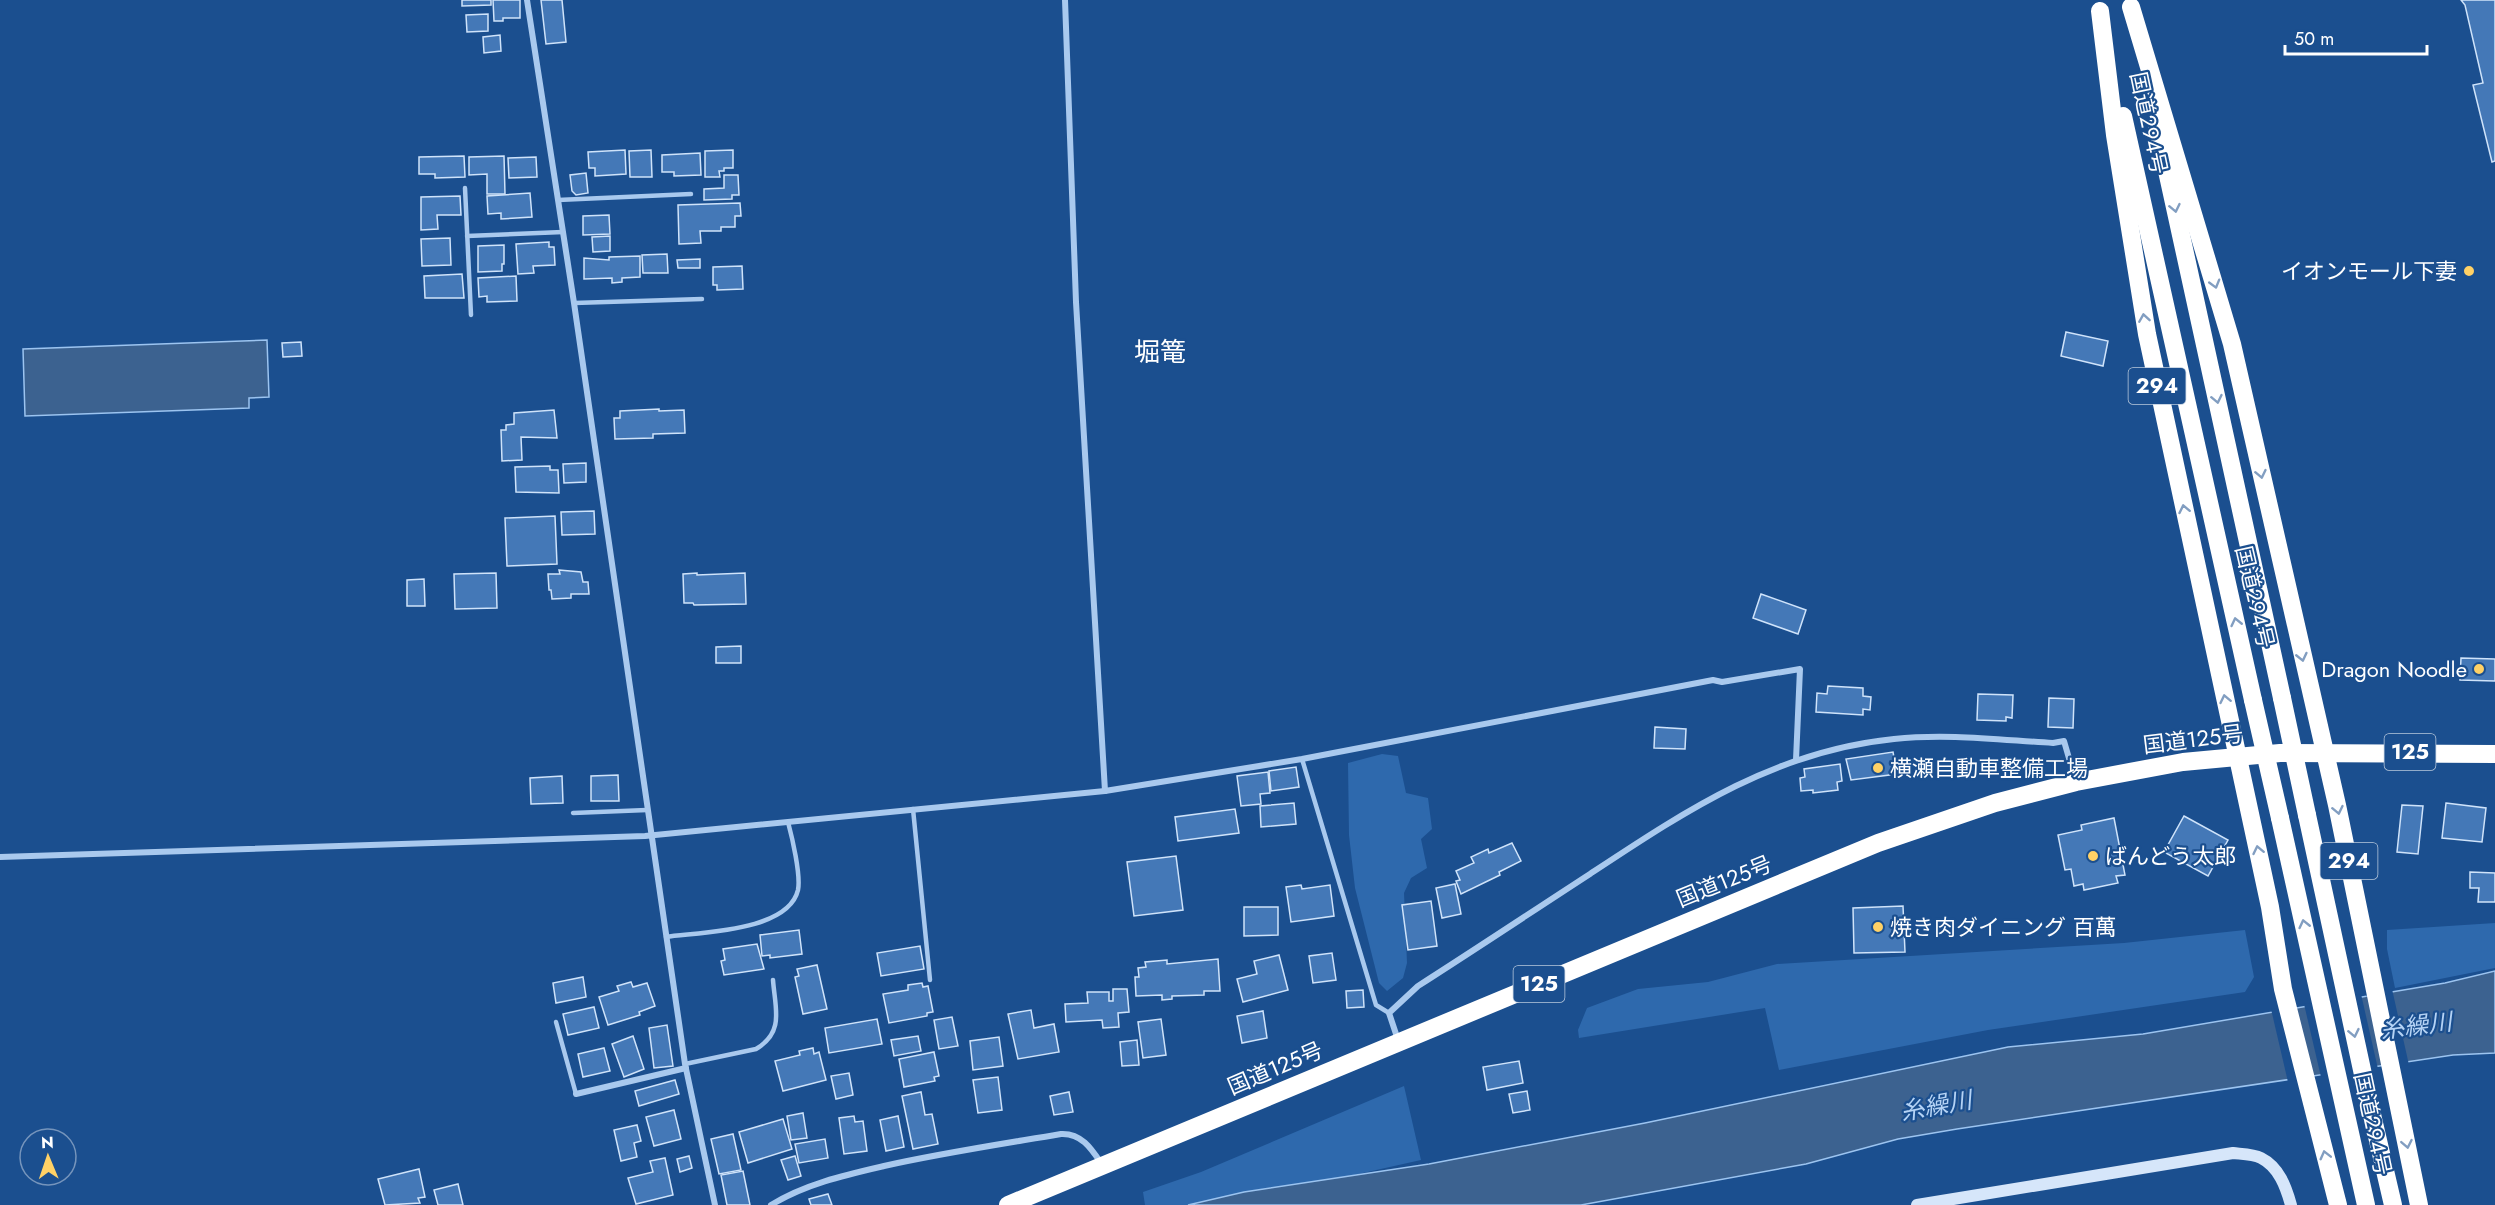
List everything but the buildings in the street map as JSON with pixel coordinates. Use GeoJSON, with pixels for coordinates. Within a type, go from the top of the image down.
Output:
{"type":"FeatureCollection","features":[{"type":"Feature","properties":{"kind":"highway","name":"国道294号"},"geometry":{"type":"LineString","coordinates":[[2130,4],[2393,1205]]}},
{"type":"Feature","properties":{"kind":"highway","name":"294"},"geometry":{"type":"LineString","coordinates":[[2130,4],[2168,123],[2232,344],[2325,753],[2419,1205]]}},
{"type":"Feature","properties":{"kind":"highway","name":"国道294号"},"geometry":{"type":"LineString","coordinates":[[2099,5],[2366,1205]]}},
{"type":"Feature","properties":{"kind":"highway","name":"294"},"geometry":{"type":"LineString","coordinates":[[2099,5],[2115,135],[2147,334],[2270,907],[2283,989],[2338,1205]]}},
{"type":"Feature","properties":{"kind":"highway","name":"国道125号"},"geometry":{"type":"LineString","coordinates":[[1008,1205],[1878,843],[1995,803],[2076,782],[2166,764],[2238,756],[2325,753],[2495,754]]}},
{"type":"Feature","properties":{"kind":"street"},"geometry":{"type":"LineString","coordinates":[[527,0],[574,303],[685,1066],[714,1205]]}},
{"type":"Feature","properties":{"kind":"street"},"geometry":{"type":"LineString","coordinates":[[1065,0],[1076,302],[1105,791]]}},
{"type":"Feature","properties":{"kind":"street"},"geometry":{"type":"LineString","coordinates":[[0,857],[574,839],[788,822],[1105,791],[1302,759],[1713,680],[1722,682],[1800,669],[1796,760]]}},
{"type":"Feature","properties":{"kind":"street"},"geometry":{"type":"LineString","coordinates":[[1398,1042],[1389,1013],[1418,986],[1648,836],[1762,772],[1796,760],[1859,744],[1894,739],[1930,737],[2054,743],[2064,741],[2076,782]]}},
{"type":"Feature","properties":{"kind":"street"},"geometry":{"type":"LineString","coordinates":[[576,1094],[685,1066]]}},
{"type":"Feature","properties":{"kind":"street"},"geometry":{"type":"LineString","coordinates":[[771,1205],[784,1197],[840,1176],[914,1159],[1069,1133],[1083,1141],[1102,1166]]}},
{"type":"Feature","properties":{"kind":"street"},"geometry":{"type":"LineString","coordinates":[[1917,1205],[2233,1153],[2260,1157],[2274,1168],[2285,1184],[2290,1205]]}},
{"type":"Feature","properties":{"kind":"lane"},"geometry":{"type":"LineString","coordinates":[[465,188],[471,315]]}},
{"type":"Feature","properties":{"kind":"lane"},"geometry":{"type":"LineString","coordinates":[[558,200],[691,194]]}},
{"type":"Feature","properties":{"kind":"lane"},"geometry":{"type":"LineString","coordinates":[[467,236],[563,232]]}},
{"type":"Feature","properties":{"kind":"lane"},"geometry":{"type":"LineString","coordinates":[[574,303],[702,299]]}},
{"type":"Feature","properties":{"kind":"lane"},"geometry":{"type":"LineString","coordinates":[[1302,759],[1376,1005],[1389,1013]]}},
{"type":"Feature","properties":{"kind":"lane"},"geometry":{"type":"LineString","coordinates":[[913,809],[930,980]]}},
{"type":"Feature","properties":{"kind":"lane"},"geometry":{"type":"LineString","coordinates":[[573,813],[647,810]]}},
{"type":"Feature","properties":{"kind":"lane"},"geometry":{"type":"LineString","coordinates":[[666,937],[754,925],[788,906],[798,888],[793,840],[788,822]]}},
{"type":"Feature","properties":{"kind":"lane"},"geometry":{"type":"LineString","coordinates":[[685,1066],[756,1049],[764,1044],[777,1024],[773,980]]}},
{"type":"Feature","properties":{"kind":"lane"},"geometry":{"type":"LineString","coordinates":[[556,1022],[576,1094]]}},
{"type":"Feature","properties":{"kind":"shaded area"},"geometry":{"type":"Polygon","coordinates":[[[1382,754],[1398,756],[1406,793],[1428,798],[1432,829],[1421,839],[1427,868],[1411,878],[1404,893],[1407,963],[1403,978],[1387,991],[1379,983],[1355,888],[1349,835],[1348,763],[1382,754]]]}},
{"type":"Feature","properties":{"kind":"shaded area"},"geometry":{"type":"Polygon","coordinates":[[[2495,923],[2495,968],[2395,988],[2387,949],[2387,930],[2495,923]]]}},
{"type":"Feature","properties":{"kind":"shaded area"},"geometry":{"type":"Polygon","coordinates":[[[2245,930],[2254,977],[2245,992],[1988,1030],[1779,1070],[1765,1008],[1579,1038],[1578,1030],[1587,1008],[1638,989],[1708,982],[1777,964],[2124,943],[2245,930]]]}},
{"type":"Feature","properties":{"kind":"shaded area"},"geometry":{"type":"Polygon","coordinates":[[[1404,1086],[1421,1160],[1220,1205],[1145,1205],[1143,1192],[1201,1172],[1404,1086]]]}},
{"type":"Feature","properties":{"kind":"water"},"geometry":{"type":"Polygon","coordinates":[[[267,340],[269,397],[249,398],[249,408],[25,416],[23,349],[267,340]]]}},
{"type":"Feature","properties":{"kind":"water","name":"糸繰川"},"geometry":{"type":"Polygon","coordinates":[[[2495,971],[2495,1053],[2453,1055],[1957,1129],[1898,1139],[1806,1164],[1581,1205],[1188,1205],[1244,1192],[1429,1164],[1645,1123],[2008,1047],[2143,1034],[2445,983],[2495,971]]]}},
{"type":"Feature","properties":{"kind":"pier"},"geometry":{"type":"Polygon","coordinates":[[[2392,989],[2409,1065],[2383,1068],[2366,993],[2392,989]]]}},
{"type":"Feature","properties":{"kind":"pier"},"geometry":{"type":"Polygon","coordinates":[[[2361,994],[2378,1069],[2321,1077],[2304,1004],[2361,994]]]}},
{"type":"Feature","properties":{"kind":"pier"},"geometry":{"type":"Polygon","coordinates":[[[2295,1005],[2314,1078],[2288,1082],[2271,1009],[2295,1005]]]}},
{"type":"Feature","properties":{"kind":"place","name":"イオンモール下妻"},"geometry":{"type":"Point","coordinates":[2469,271]}},
{"type":"Feature","properties":{"kind":"place","name":"Dragon Noodle"},"geometry":{"type":"Point","coordinates":[2479,669]}},
{"type":"Feature","properties":{"kind":"place","name":"横瀬自動車整備工場"},"geometry":{"type":"Point","coordinates":[1878,768]}},
{"type":"Feature","properties":{"kind":"place","name":"ばんどう太郎"},"geometry":{"type":"Point","coordinates":[2093,856]}},
{"type":"Feature","properties":{"kind":"place","name":"焼き肉ダイニング 百萬"},"geometry":{"type":"Point","coordinates":[1878,927]}},
{"type":"Feature","properties":{"kind":"district","name":"堀篭"},"geometry":{"type":"Point","coordinates":[1160,352]}}]}
